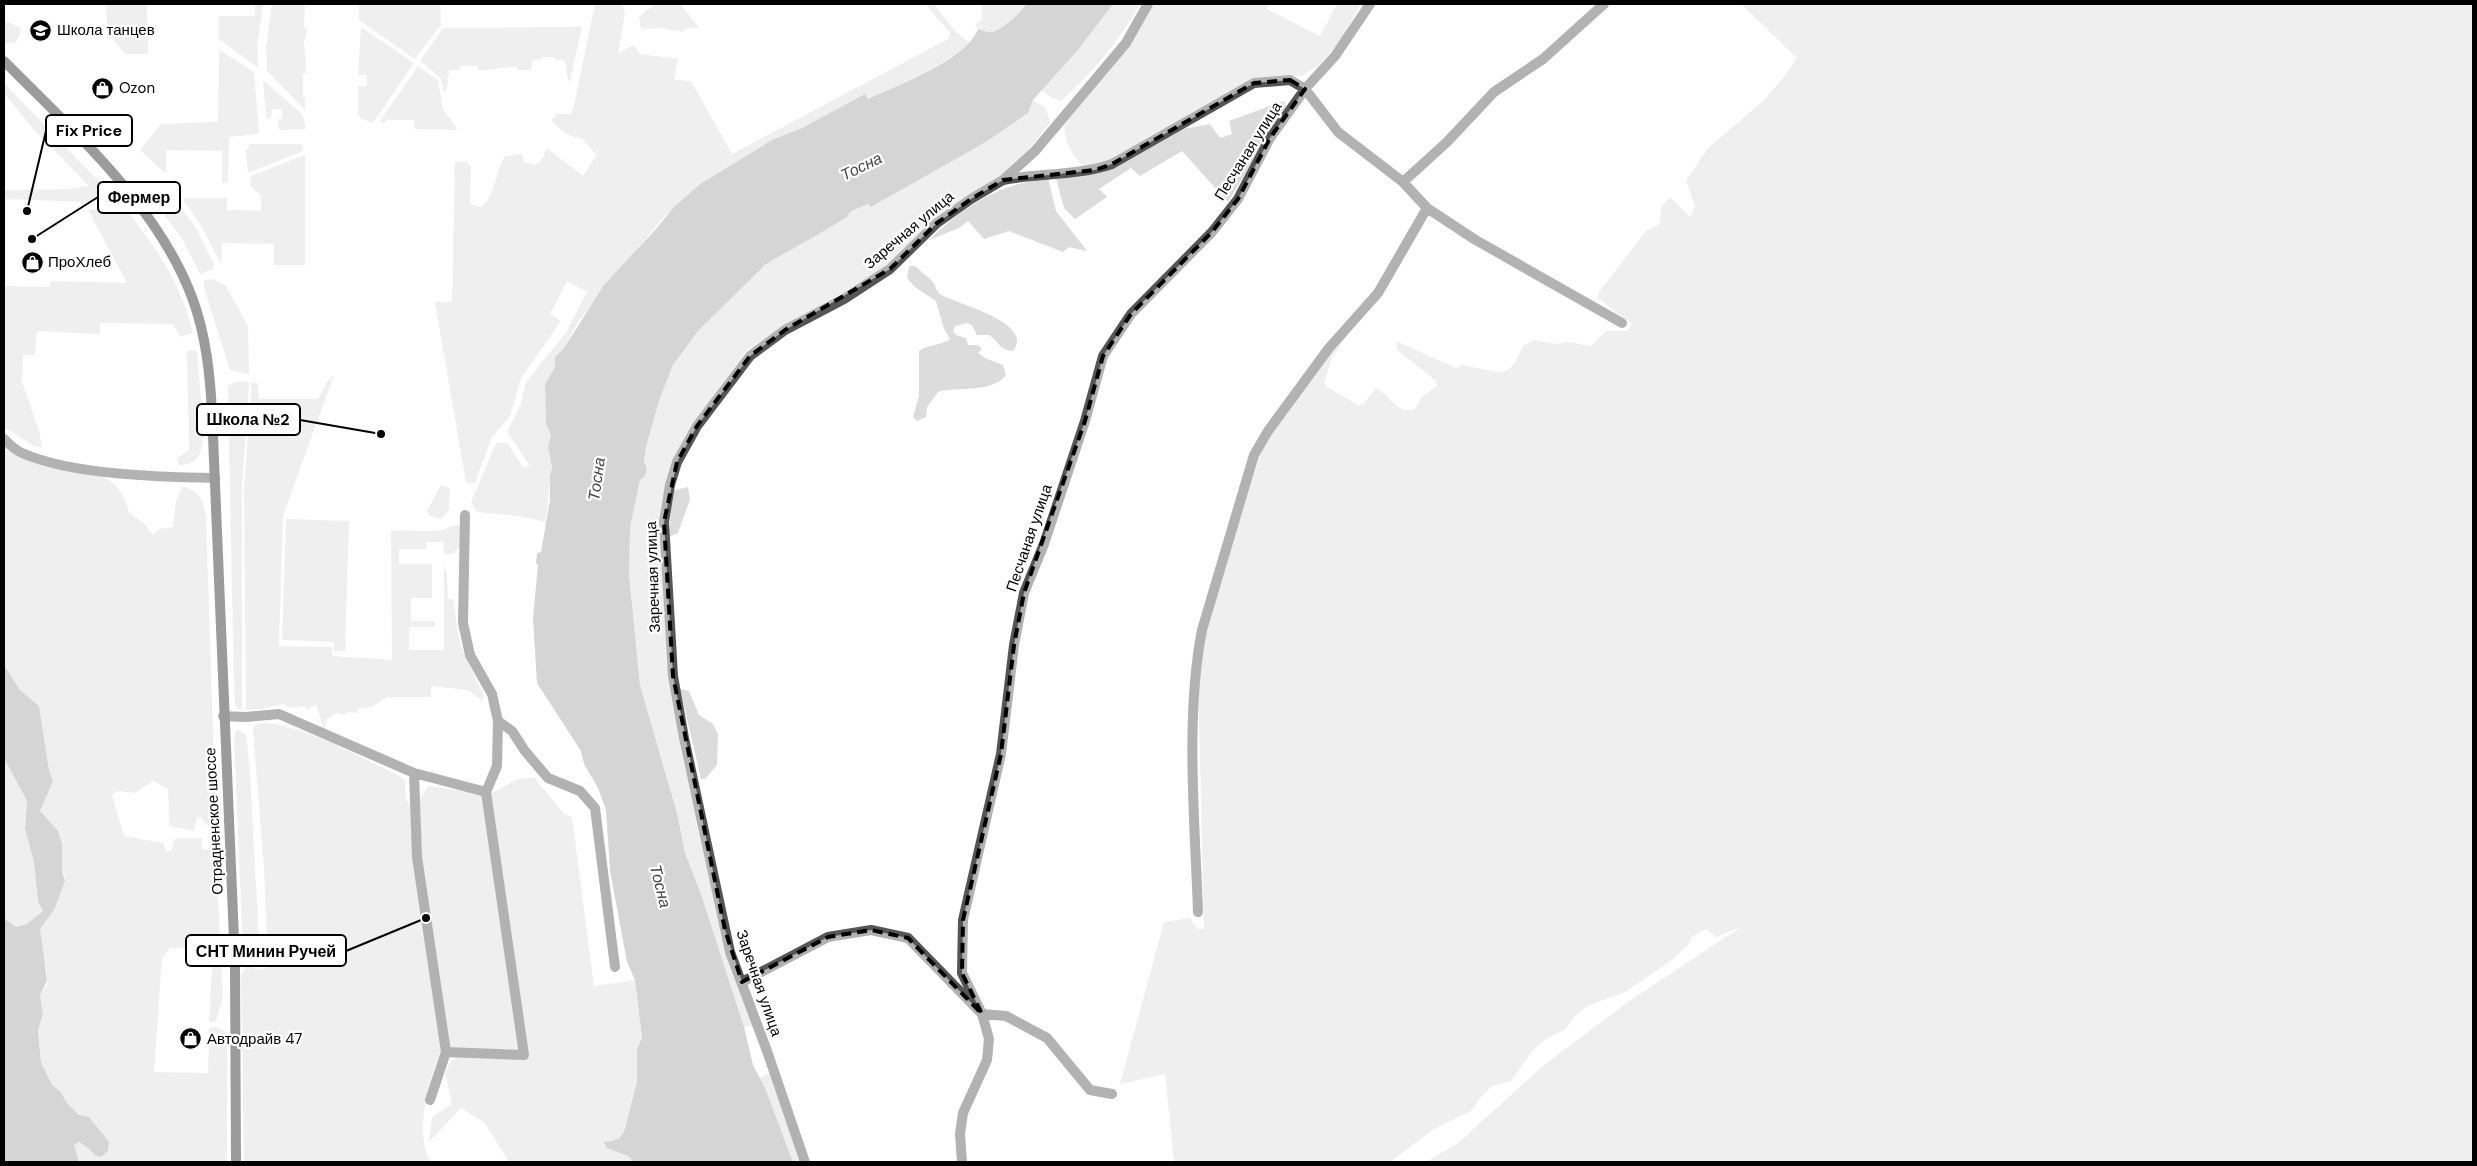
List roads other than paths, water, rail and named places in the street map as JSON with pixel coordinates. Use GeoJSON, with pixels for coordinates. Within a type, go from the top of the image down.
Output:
{"type":"FeatureCollection","features":[{"type":"Feature","properties":{"kind":"main road","name":"Отрадненское шоссе"},"geometry":{"type":"LineString","coordinates":[[4,61],[132,196],[162,237],[177,262],[193,300],[204,341],[210,380],[215,478],[223,716],[235,963],[236,1162]]}},
{"type":"Feature","properties":{"kind":"street","name":"Заречная улица"},"geometry":{"type":"LineString","coordinates":[[805,1162],[730,952],[684,738],[673,676],[664,522],[674,470],[697,426],[750,356],[785,330],[844,299],[890,269],[937,224],[971,199],[1003,180],[1035,151],[1126,43],[1148,4]]}},
{"type":"Feature","properties":{"kind":"street","name":"Песчаная улица"},"geometry":{"type":"LineString","coordinates":[[962,1162],[960,1134],[963,1113],[987,1060],[989,1039],[982,1014],[962,973],[963,920],[1001,754],[1014,645],[1024,593],[1044,544],[1085,421],[1104,356],[1131,314],[1212,232],[1238,200],[1270,138],[1305,89],[1335,56],[1370,4]]}},
{"type":"Feature","properties":{"kind":"street"},"geometry":{"type":"LineString","coordinates":[[1403,182],[1447,142],[1494,92],[1543,59],[1604,4]]}},
{"type":"Feature","properties":{"kind":"street"},"geometry":{"type":"LineString","coordinates":[[1003,180],[1029,175],[1095,170],[1112,164],[1254,83],[1290,80],[1305,89],[1338,132],[1403,182],[1427,208],[1474,239],[1622,323]]}},
{"type":"Feature","properties":{"kind":"street"},"geometry":{"type":"LineString","coordinates":[[1198,912],[1194,772],[1194,677],[1196,657],[1202,630],[1254,454],[1299,387],[1329,348],[1378,293],[1427,208]]}},
{"type":"Feature","properties":{"kind":"street"},"geometry":{"type":"LineString","coordinates":[[4,440],[20,452],[50,463],[97,470],[215,478]]}},
{"type":"Feature","properties":{"kind":"street"},"geometry":{"type":"LineString","coordinates":[[446,1052],[524,1055],[486,792],[497,766],[498,721],[492,694],[470,655],[463,623],[465,516]]}},
{"type":"Feature","properties":{"kind":"street"},"geometry":{"type":"LineString","coordinates":[[223,716],[246,717],[279,714],[414,773],[486,792]]}},
{"type":"Feature","properties":{"kind":"street"},"geometry":{"type":"LineString","coordinates":[[498,721],[512,731],[535,764],[548,778],[580,791],[595,808],[615,967]]}},
{"type":"Feature","properties":{"kind":"street"},"geometry":{"type":"LineString","coordinates":[[414,773],[417,857],[446,1052],[430,1100]]}},
{"type":"Feature","properties":{"kind":"street"},"geometry":{"type":"LineString","coordinates":[[742,982],[828,937],[871,930],[908,938],[982,1014],[1006,1016],[1047,1038],[1090,1090],[1112,1094]]}},
{"type":"Feature","properties":{"kind":"water","name":"Тосна"},"geometry":{"type":"Polygon","coordinates":[[[1026,4],[1113,4],[1078,50],[1033,100],[1028,113],[986,142],[871,207],[868,204],[850,212],[847,217],[766,264],[698,331],[673,365],[659,401],[646,447],[644,461],[647,469],[645,476],[640,480],[630,528],[629,574],[640,685],[677,813],[685,853],[701,894],[744,1027],[753,1065],[765,1088],[793,1162],[634,1162],[628,1156],[607,1148],[604,1142],[618,1139],[625,1129],[637,1082],[637,1049],[642,1038],[635,980],[627,962],[610,871],[606,810],[598,788],[584,764],[581,751],[537,683],[533,618],[538,565],[536,563],[537,553],[541,552],[550,500],[550,475],[552,467],[548,447],[551,435],[546,424],[545,384],[555,367],[555,357],[564,348],[604,285],[673,208],[700,184],[772,140],[802,128],[865,94],[868,99],[930,70],[961,51],[972,40],[978,29],[990,32],[1000,29],[1020,12],[1026,4]]]}},
{"type":"Feature","properties":{"kind":"water"},"geometry":{"type":"Polygon","coordinates":[[[4,665],[20,690],[39,706],[49,770],[53,781],[40,811],[58,831],[62,844],[62,870],[65,881],[54,910],[40,929],[47,980],[40,996],[43,1014],[38,1031],[41,1062],[52,1085],[60,1091],[67,1103],[79,1115],[89,1117],[109,1142],[108,1151],[101,1157],[96,1156],[79,1142],[74,1145],[79,1162],[4,1162],[4,918],[16,927],[27,924],[43,911],[38,902],[34,862],[25,829],[27,801],[5,760],[4,665]]]}},
{"type":"Feature","properties":{"kind":"place","name":"Школа танцев"},"geometry":{"type":"Point","coordinates":[41,30]}},
{"type":"Feature","properties":{"kind":"place","name":"Ozon"},"geometry":{"type":"Point","coordinates":[103,88]}},
{"type":"Feature","properties":{"kind":"place","name":"Fix Price"},"geometry":{"type":"Point","coordinates":[27,211]}},
{"type":"Feature","properties":{"kind":"place","name":"Фермер"},"geometry":{"type":"Point","coordinates":[32,239]}},
{"type":"Feature","properties":{"kind":"place","name":"ПроХлеб"},"geometry":{"type":"Point","coordinates":[32,262]}},
{"type":"Feature","properties":{"kind":"place","name":"Школа №2"},"geometry":{"type":"Point","coordinates":[381,434]}},
{"type":"Feature","properties":{"kind":"place","name":"СНТ Минин Ручей"},"geometry":{"type":"Point","coordinates":[426,918]}},
{"type":"Feature","properties":{"kind":"place","name":"Автодрайв 47"},"geometry":{"type":"Point","coordinates":[191,1039]}}]}
